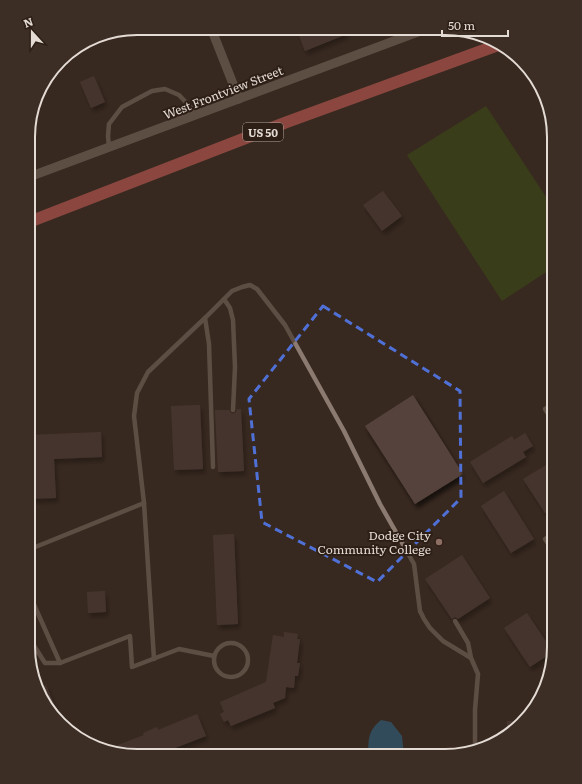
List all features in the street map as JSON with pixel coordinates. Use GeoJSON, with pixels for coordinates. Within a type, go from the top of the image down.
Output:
{"type":"FeatureCollection","features":[{"type":"Feature","properties":{"kind":"highway","name":"US 50"},"geometry":{"type":"LineString","coordinates":[[35,220],[287,122],[492,47]]}},
{"type":"Feature","properties":{"kind":"street"},"geometry":{"type":"LineString","coordinates":[[214,35],[239,99]]}},
{"type":"Feature","properties":{"kind":"street","name":"West Frontview Street"},"geometry":{"type":"LineString","coordinates":[[35,175],[410,35]]}},
{"type":"Feature","properties":{"kind":"lane"},"geometry":{"type":"LineString","coordinates":[[109,147],[109,124],[122,107],[152,91],[165,89],[179,95],[198,114]]}},
{"type":"Feature","properties":{"kind":"lane"},"geometry":{"type":"LineString","coordinates":[[154,659],[144,502],[134,416],[137,393],[148,372],[224,299],[232,292],[242,287],[250,286],[257,289],[285,325],[344,431],[380,504],[414,564],[420,611],[424,619],[430,628],[443,641],[471,658]]}},
{"type":"Feature","properties":{"kind":"lane"},"geometry":{"type":"LineString","coordinates":[[224,299],[230,308],[233,320],[235,367],[233,410]]}},
{"type":"Feature","properties":{"kind":"lane"},"geometry":{"type":"LineString","coordinates":[[205,318],[209,344],[212,467]]}},
{"type":"Feature","properties":{"kind":"lane"},"geometry":{"type":"LineString","coordinates":[[35,547],[144,502]]}},
{"type":"Feature","properties":{"kind":"lane"},"geometry":{"type":"LineString","coordinates":[[35,607],[60,663]]}},
{"type":"Feature","properties":{"kind":"lane"},"geometry":{"type":"LineString","coordinates":[[455,621],[468,644],[471,658],[478,674],[475,745]]}},
{"type":"Feature","properties":{"kind":"lane"},"geometry":{"type":"LineString","coordinates":[[35,647],[45,663],[60,663],[130,636],[132,667],[179,650],[214,656]]}},
{"type":"Feature","properties":{"kind":"lane"},"geometry":{"type":"LineString","coordinates":[[231,642],[236,643],[241,646],[247,654],[247,665],[241,674],[230,677],[224,676],[216,668],[214,656],[220,646],[231,642]]}},
{"type":"Feature","properties":{"kind":"highlighted area"},"geometry":{"type":"Polygon","coordinates":[[[323,306],[460,391],[461,498],[377,582],[262,522],[249,399],[323,306]]]}},
{"type":"Feature","properties":{"kind":"green space"},"geometry":{"type":"Polygon","coordinates":[[[486,106],[547,198],[547,272],[502,301],[407,155],[486,106]]]}},
{"type":"Feature","properties":{"kind":"water"},"geometry":{"type":"Polygon","coordinates":[[[381,720],[391,722],[402,736],[403,749],[368,749],[371,732],[376,724],[381,720]]]}},
{"type":"Feature","properties":{"kind":"building"},"geometry":{"type":"Polygon","coordinates":[[[299,35],[345,35],[305,51],[299,35]]]}},
{"type":"Feature","properties":{"kind":"building"},"geometry":{"type":"Polygon","coordinates":[[[94,76],[105,102],[91,108],[80,82],[94,76]]]}},
{"type":"Feature","properties":{"kind":"building"},"geometry":{"type":"Polygon","coordinates":[[[383,191],[402,216],[382,231],[363,205],[383,191]]]}},
{"type":"Feature","properties":{"kind":"building"},"geometry":{"type":"Polygon","coordinates":[[[413,395],[463,474],[415,504],[365,426],[413,395]]]}},
{"type":"Feature","properties":{"kind":"building"},"geometry":{"type":"Polygon","coordinates":[[[200,405],[203,469],[174,470],[171,406],[200,405]]]}},
{"type":"Feature","properties":{"kind":"building"},"geometry":{"type":"Polygon","coordinates":[[[237,409],[241,409],[244,471],[218,472],[215,410],[229,410],[233,414],[237,409]]]}},
{"type":"Feature","properties":{"kind":"building"},"geometry":{"type":"Polygon","coordinates":[[[101,432],[102,457],[54,459],[56,498],[35,499],[35,435],[101,432]]]}},
{"type":"Feature","properties":{"kind":"building"},"geometry":{"type":"Polygon","coordinates":[[[525,433],[533,446],[523,452],[526,457],[483,483],[470,462],[512,436],[514,440],[525,433]]]}},
{"type":"Feature","properties":{"kind":"building"},"geometry":{"type":"Polygon","coordinates":[[[547,465],[547,512],[545,513],[523,479],[547,465]]]}},
{"type":"Feature","properties":{"kind":"building"},"geometry":{"type":"Polygon","coordinates":[[[504,491],[534,539],[511,553],[481,506],[504,491]]]}},
{"type":"Feature","properties":{"kind":"building"},"geometry":{"type":"Polygon","coordinates":[[[234,534],[238,624],[217,625],[213,535],[234,534]]]}},
{"type":"Feature","properties":{"kind":"building"},"geometry":{"type":"Polygon","coordinates":[[[462,555],[490,598],[458,619],[455,617],[452,619],[425,579],[462,555]]]}},
{"type":"Feature","properties":{"kind":"building"},"geometry":{"type":"Polygon","coordinates":[[[105,591],[106,612],[88,613],[87,592],[105,591]]]}},
{"type":"Feature","properties":{"kind":"building"},"geometry":{"type":"Polygon","coordinates":[[[527,613],[547,643],[547,656],[530,667],[504,628],[527,613]]]}},
{"type":"Feature","properties":{"kind":"building"},"geometry":{"type":"Polygon","coordinates":[[[284,632],[298,634],[297,639],[300,639],[297,663],[300,663],[298,676],[295,676],[294,688],[286,687],[285,698],[273,703],[275,708],[231,726],[228,720],[224,722],[220,714],[224,712],[220,702],[266,682],[273,635],[284,637],[284,632]]]}},
{"type":"Feature","properties":{"kind":"building"},"geometry":{"type":"Polygon","coordinates":[[[46,685],[56,708],[52,703],[43,686],[46,685]]]}},
{"type":"Feature","properties":{"kind":"building"},"geometry":{"type":"Polygon","coordinates":[[[197,714],[206,736],[172,749],[137,749],[115,746],[144,735],[143,733],[157,727],[158,730],[197,714]]]}},
{"type":"Feature","properties":{"kind":"building"},"geometry":{"type":"Polygon","coordinates":[[[507,721],[515,721],[512,724],[507,728],[507,721]]]}},
{"type":"Feature","properties":{"kind":"place","name":"Dodge City Community College"},"geometry":{"type":"Point","coordinates":[439,542]}}]}
